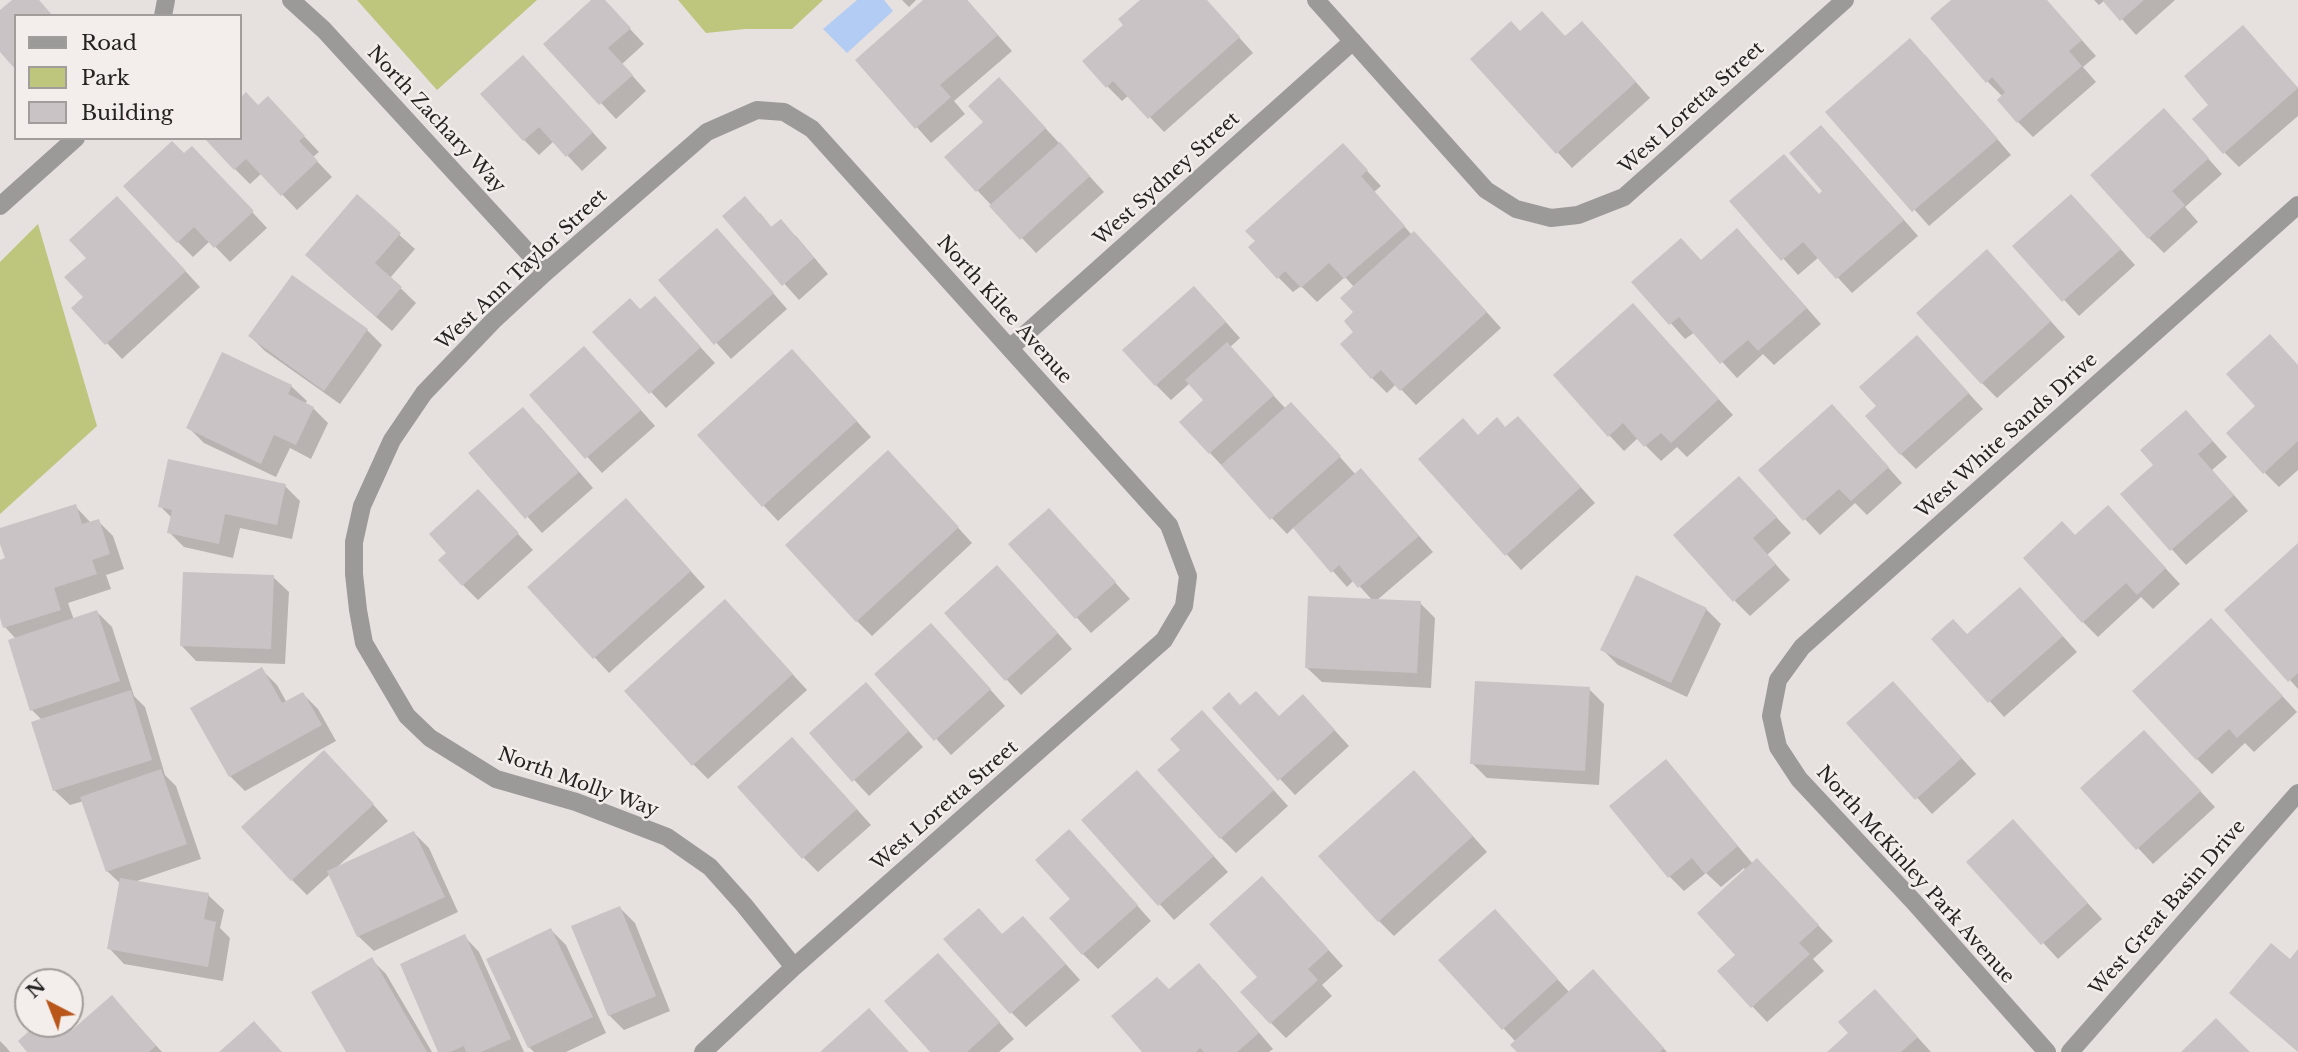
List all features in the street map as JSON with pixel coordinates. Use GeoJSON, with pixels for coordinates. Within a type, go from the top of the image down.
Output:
{"type":"FeatureCollection","features":[{"type":"Feature","properties":{"kind":"street","name":"North Zachary Way"},"geometry":{"type":"LineString","coordinates":[[291,0],[324,30],[546,272]]}},
{"type":"Feature","properties":{"kind":"street"},"geometry":{"type":"LineString","coordinates":[[1316,0],[1353,41]]}},
{"type":"Feature","properties":{"kind":"street","name":"West Loretta Street"},"geometry":{"type":"LineString","coordinates":[[1353,41],[1486,190],[1516,209],[1551,218],[1578,215],[1624,197],[1845,0]]}},
{"type":"Feature","properties":{"kind":"street","name":"West Sydney Street"},"geometry":{"type":"LineString","coordinates":[[1010,348],[1353,41]]}},
{"type":"Feature","properties":{"kind":"street","name":"West Ann Taylor Street"},"geometry":{"type":"LineString","coordinates":[[362,506],[392,440],[424,393],[484,330],[546,272],[707,132],[757,110]]}},
{"type":"Feature","properties":{"kind":"street","name":"North Kilee Avenue"},"geometry":{"type":"LineString","coordinates":[[757,110],[784,112],[812,129],[1169,525],[1188,576]]}},
{"type":"Feature","properties":{"kind":"street"},"geometry":{"type":"LineString","coordinates":[[0,206],[74,140]]}},
{"type":"Feature","properties":{"kind":"street","name":"West White Sands Drive"},"geometry":{"type":"LineString","coordinates":[[1771,716],[1778,680],[1801,647],[2298,205]]}},
{"type":"Feature","properties":{"kind":"street","name":"North Molly Way"},"geometry":{"type":"LineString","coordinates":[[362,506],[354,541],[358,610],[364,643],[407,716],[430,738],[496,779],[576,802],[667,837],[710,867],[794,967]]}},
{"type":"Feature","properties":{"kind":"street","name":"West Loretta Street"},"geometry":{"type":"LineString","coordinates":[[703,1052],[794,967],[1164,640],[1184,606],[1188,576]]}},
{"type":"Feature","properties":{"kind":"street","name":"North McKinley Park Avenue"},"geometry":{"type":"LineString","coordinates":[[1771,716],[1779,747],[1799,779],[1914,902],[2047,1052]]}},
{"type":"Feature","properties":{"kind":"street","name":"West Great Basin Drive"},"geometry":{"type":"LineString","coordinates":[[2070,1052],[2298,793]]}},
{"type":"Feature","properties":{"kind":"green space"},"geometry":{"type":"Polygon","coordinates":[[[357,0],[537,0],[437,90],[357,0]]]}},
{"type":"Feature","properties":{"kind":"green space"},"geometry":{"type":"Polygon","coordinates":[[[678,0],[823,0],[792,29],[745,29],[706,33],[678,0]]]}},
{"type":"Feature","properties":{"kind":"green space"},"geometry":{"type":"Polygon","coordinates":[[[38,224],[97,426],[0,514],[0,262],[38,224]]]}},
{"type":"Feature","properties":{"kind":"water"},"geometry":{"type":"Polygon","coordinates":[[[857,0],[884,0],[893,11],[847,53],[823,29],[857,0]]]}},
{"type":"Feature","properties":{"kind":"building"},"geometry":{"type":"Polygon","coordinates":[[[12,0],[39,0],[51,14],[14,14],[14,68],[0,52],[0,10],[12,0]]]}},
{"type":"Feature","properties":{"kind":"building"},"geometry":{"type":"Polygon","coordinates":[[[591,0],[605,0],[631,28],[608,48],[633,75],[599,105],[543,44],[591,0]]]}},
{"type":"Feature","properties":{"kind":"building"},"geometry":{"type":"Polygon","coordinates":[[[923,0],[967,0],[998,35],[940,85],[951,97],[915,129],[855,60],[923,0]]]}},
{"type":"Feature","properties":{"kind":"building"},"geometry":{"type":"Polygon","coordinates":[[[1140,0],[1207,0],[1240,37],[1148,119],[1113,81],[1106,88],[1082,61],[1123,25],[1118,19],[1140,0]]]}},
{"type":"Feature","properties":{"kind":"building"},"geometry":{"type":"Polygon","coordinates":[[[1951,0],[2047,0],[2082,40],[2069,51],[2082,66],[2017,123],[1997,100],[2005,92],[1992,77],[1986,83],[1930,18],[1951,0]]]}},
{"type":"Feature","properties":{"kind":"building"},"geometry":{"type":"Polygon","coordinates":[[[2102,0],[2144,0],[2120,21],[2102,0]]]}},
{"type":"Feature","properties":{"kind":"building"},"geometry":{"type":"Polygon","coordinates":[[[1542,11],[1565,36],[1582,21],[1636,82],[1556,154],[1470,59],[1511,21],[1520,31],[1542,11]]]}},
{"type":"Feature","properties":{"kind":"building"},"geometry":{"type":"Polygon","coordinates":[[[2243,25],[2298,88],[2223,154],[2192,119],[2208,105],[2184,76],[2243,25]]]}},
{"type":"Feature","properties":{"kind":"building"},"geometry":{"type":"Polygon","coordinates":[[[1910,38],[1998,139],[1912,212],[1825,112],[1910,38]]]}},
{"type":"Feature","properties":{"kind":"building"},"geometry":{"type":"Polygon","coordinates":[[[523,55],[593,132],[566,157],[539,127],[523,141],[480,94],[523,55]]]}},
{"type":"Feature","properties":{"kind":"building"},"geometry":{"type":"Polygon","coordinates":[[[999,77],[1046,128],[976,192],[944,157],[983,122],[968,106],[999,77]]]}},
{"type":"Feature","properties":{"kind":"building"},"geometry":{"type":"Polygon","coordinates":[[[246,92],[258,105],[268,96],[305,136],[299,141],[318,161],[281,196],[246,159],[234,170],[206,140],[242,140],[242,96],[246,92]]]}},
{"type":"Feature","properties":{"kind":"building"},"geometry":{"type":"Polygon","coordinates":[[[2164,108],[2209,158],[2172,191],[2185,205],[2148,239],[2090,175],[2164,108]]]}},
{"type":"Feature","properties":{"kind":"building"},"geometry":{"type":"Polygon","coordinates":[[[1821,125],[1904,220],[1836,279],[1803,242],[1781,261],[1729,201],[1784,154],[1819,194],[1822,191],[1789,153],[1821,125]]]}},
{"type":"Feature","properties":{"kind":"building"},"geometry":{"type":"Polygon","coordinates":[[[172,141],[184,153],[192,146],[254,211],[214,248],[194,227],[177,243],[123,186],[172,141]]]}},
{"type":"Feature","properties":{"kind":"building"},"geometry":{"type":"Polygon","coordinates":[[[1060,142],[1090,176],[1020,240],[989,206],[1060,142]]]}},
{"type":"Feature","properties":{"kind":"building"},"geometry":{"type":"Polygon","coordinates":[[[1343,143],[1368,170],[1361,176],[1405,226],[1344,279],[1329,263],[1301,288],[1285,271],[1277,279],[1248,247],[1255,241],[1245,231],[1343,143]]]}},
{"type":"Feature","properties":{"kind":"building"},"geometry":{"type":"Polygon","coordinates":[[[357,194],[401,233],[375,263],[402,287],[376,317],[305,255],[357,194]]]}},
{"type":"Feature","properties":{"kind":"building"},"geometry":{"type":"Polygon","coordinates":[[[2071,194],[2121,249],[2062,302],[2012,246],[2071,194]]]}},
{"type":"Feature","properties":{"kind":"building"},"geometry":{"type":"Polygon","coordinates":[[[117,196],[186,271],[105,345],[71,308],[83,297],[64,277],[86,258],[69,240],[117,196]]]}},
{"type":"Feature","properties":{"kind":"building"},"geometry":{"type":"Polygon","coordinates":[[[745,196],[771,227],[781,219],[814,258],[782,286],[722,216],[745,196]]]}},
{"type":"Feature","properties":{"kind":"building"},"geometry":{"type":"Polygon","coordinates":[[[717,228],[774,293],[714,345],[658,280],[717,228]]]}},
{"type":"Feature","properties":{"kind":"building"},"geometry":{"type":"Polygon","coordinates":[[[1737,228],[1807,308],[1758,351],[1748,340],[1720,364],[1679,317],[1669,325],[1631,282],[1681,238],[1701,260],[1737,228]]]}},
{"type":"Feature","properties":{"kind":"building"},"geometry":{"type":"Polygon","coordinates":[[[1414,231],[1487,312],[1400,391],[1381,370],[1371,379],[1340,344],[1353,332],[1344,321],[1353,312],[1340,298],[1414,231]]]}},
{"type":"Feature","properties":{"kind":"building"},"geometry":{"type":"Polygon","coordinates":[[[1987,249],[2051,321],[1981,384],[1916,313],[1987,249]]]}},
{"type":"Feature","properties":{"kind":"building"},"geometry":{"type":"Polygon","coordinates":[[[292,275],[368,329],[324,391],[248,336],[292,275]]]}},
{"type":"Feature","properties":{"kind":"building"},"geometry":{"type":"Polygon","coordinates":[[[1194,286],[1226,322],[1155,386],[1122,350],[1194,286]]]}},
{"type":"Feature","properties":{"kind":"building"},"geometry":{"type":"Polygon","coordinates":[[[655,296],[701,347],[649,394],[592,332],[630,298],[640,309],[655,296]]]}},
{"type":"Feature","properties":{"kind":"building"},"geometry":{"type":"Polygon","coordinates":[[[1633,303],[1719,399],[1671,443],[1661,433],[1644,447],[1623,423],[1608,437],[1553,375],[1633,303]]]}},
{"type":"Feature","properties":{"kind":"building"},"geometry":{"type":"Polygon","coordinates":[[[2270,334],[2298,365],[2298,441],[2263,474],[2226,433],[2255,406],[2226,374],[2270,334]]]}},
{"type":"Feature","properties":{"kind":"building"},"geometry":{"type":"Polygon","coordinates":[[[1917,335],[1969,393],[1900,455],[1865,416],[1876,406],[1859,387],[1917,335]]]}},
{"type":"Feature","properties":{"kind":"building"},"geometry":{"type":"Polygon","coordinates":[[[1227,342],[1274,395],[1209,454],[1179,422],[1203,400],[1185,380],[1227,342]]]}},
{"type":"Feature","properties":{"kind":"building"},"geometry":{"type":"Polygon","coordinates":[[[584,346],[641,410],[585,459],[529,395],[584,346]]]}},
{"type":"Feature","properties":{"kind":"building"},"geometry":{"type":"Polygon","coordinates":[[[792,349],[857,421],[762,507],[697,435],[792,349]]]}},
{"type":"Feature","properties":{"kind":"building"},"geometry":{"type":"Polygon","coordinates":[[[222,352],[292,385],[288,394],[314,407],[296,445],[274,435],[261,464],[186,428],[222,352]]]}},
{"type":"Feature","properties":{"kind":"building"},"geometry":{"type":"Polygon","coordinates":[[[1291,402],[1341,456],[1270,520],[1221,465],[1291,402]]]}},
{"type":"Feature","properties":{"kind":"building"},"geometry":{"type":"Polygon","coordinates":[[[1832,404],[1889,467],[1851,501],[1839,489],[1803,521],[1758,470],[1832,404]]]}},
{"type":"Feature","properties":{"kind":"building"},"geometry":{"type":"Polygon","coordinates":[[[523,407],[579,472],[525,519],[468,453],[523,407]]]}},
{"type":"Feature","properties":{"kind":"building"},"geometry":{"type":"Polygon","coordinates":[[[2186,410],[2213,441],[2198,454],[2234,495],[2170,551],[2120,494],[2153,465],[2140,450],[2186,410]]]}},
{"type":"Feature","properties":{"kind":"building"},"geometry":{"type":"Polygon","coordinates":[[[1518,416],[1581,487],[1505,556],[1418,459],[1463,418],[1478,435],[1497,417],[1505,427],[1518,416]]]}},
{"type":"Feature","properties":{"kind":"building"},"geometry":{"type":"Polygon","coordinates":[[[888,450],[959,527],[856,622],[785,545],[888,450]]]}},
{"type":"Feature","properties":{"kind":"building"},"geometry":{"type":"Polygon","coordinates":[[[168,459],[286,484],[277,525],[225,514],[219,544],[167,533],[172,510],[158,507],[168,459]]]}},
{"type":"Feature","properties":{"kind":"building"},"geometry":{"type":"Polygon","coordinates":[[[1361,468],[1419,536],[1358,588],[1339,565],[1331,573],[1293,528],[1361,468]]]}},
{"type":"Feature","properties":{"kind":"building"},"geometry":{"type":"Polygon","coordinates":[[[1739,476],[1777,517],[1753,538],[1776,564],[1733,602],[1673,535],[1739,476]]]}},
{"type":"Feature","properties":{"kind":"building"},"geometry":{"type":"Polygon","coordinates":[[[478,489],[519,533],[462,586],[438,560],[446,553],[429,534],[478,489]]]}},
{"type":"Feature","properties":{"kind":"building"},"geometry":{"type":"Polygon","coordinates":[[[626,498],[691,571],[593,659],[527,587],[626,498]]]}},
{"type":"Feature","properties":{"kind":"building"},"geometry":{"type":"Polygon","coordinates":[[[76,504],[82,524],[99,519],[110,554],[92,560],[97,574],[54,588],[61,610],[3,628],[0,618],[0,560],[5,558],[0,544],[0,528],[76,504]]]}},
{"type":"Feature","properties":{"kind":"building"},"geometry":{"type":"Polygon","coordinates":[[[2108,505],[2166,568],[2137,595],[2126,583],[2082,623],[2023,558],[2062,521],[2075,535],[2108,505]]]}},
{"type":"Feature","properties":{"kind":"building"},"geometry":{"type":"Polygon","coordinates":[[[1049,508],[1116,582],[1075,619],[1008,544],[1049,508]]]}},
{"type":"Feature","properties":{"kind":"building"},"geometry":{"type":"Polygon","coordinates":[[[2298,543],[2298,673],[2288,682],[2224,610],[2298,543]]]}},
{"type":"Feature","properties":{"kind":"building"},"geometry":{"type":"Polygon","coordinates":[[[997,565],[1058,633],[1005,681],[944,613],[997,565]]]}},
{"type":"Feature","properties":{"kind":"building"},"geometry":{"type":"Polygon","coordinates":[[[183,572],[274,575],[271,649],[180,646],[183,572]]]}},
{"type":"Feature","properties":{"kind":"building"},"geometry":{"type":"Polygon","coordinates":[[[1636,575],[1707,608],[1671,683],[1600,650],[1636,575]]]}},
{"type":"Feature","properties":{"kind":"building"},"geometry":{"type":"Polygon","coordinates":[[[2020,587],[2063,636],[1988,703],[1931,639],[1953,619],[1967,634],[2020,587]]]}},
{"type":"Feature","properties":{"kind":"building"},"geometry":{"type":"Polygon","coordinates":[[[1308,596],[1421,601],[1417,673],[1305,668],[1308,596]]]}},
{"type":"Feature","properties":{"kind":"building"},"geometry":{"type":"Polygon","coordinates":[[[725,599],[793,674],[692,766],[624,691],[725,599]]]}},
{"type":"Feature","properties":{"kind":"building"},"geometry":{"type":"Polygon","coordinates":[[[97,610],[120,681],[30,711],[8,640],[97,610]]]}},
{"type":"Feature","properties":{"kind":"building"},"geometry":{"type":"Polygon","coordinates":[[[2211,618],[2283,696],[2237,738],[2229,729],[2196,760],[2132,691],[2211,618]]]}},
{"type":"Feature","properties":{"kind":"building"},"geometry":{"type":"Polygon","coordinates":[[[931,623],[991,689],[934,741],[874,674],[931,623]]]}},
{"type":"Feature","properties":{"kind":"building"},"geometry":{"type":"Polygon","coordinates":[[[262,667],[282,703],[303,692],[322,725],[229,777],[190,708],[262,667]]]}},
{"type":"Feature","properties":{"kind":"building"},"geometry":{"type":"Polygon","coordinates":[[[1475,681],[1590,687],[1585,771],[1470,764],[1475,681]]]}},
{"type":"Feature","properties":{"kind":"building"},"geometry":{"type":"Polygon","coordinates":[[[1893,681],[1962,758],[1915,800],[1846,723],[1893,681]]]}},
{"type":"Feature","properties":{"kind":"building"},"geometry":{"type":"Polygon","coordinates":[[[866,682],[909,731],[852,782],[809,733],[866,682]]]}},
{"type":"Feature","properties":{"kind":"building"},"geometry":{"type":"Polygon","coordinates":[[[131,690],[152,760],[53,791],[31,722],[131,690]]]}},
{"type":"Feature","properties":{"kind":"building"},"geometry":{"type":"Polygon","coordinates":[[[1256,691],[1279,716],[1303,694],[1335,730],[1278,781],[1212,708],[1229,692],[1240,705],[1256,691]]]}},
{"type":"Feature","properties":{"kind":"building"},"geometry":{"type":"Polygon","coordinates":[[[1202,710],[1274,790],[1220,839],[1157,770],[1180,750],[1170,739],[1202,710]]]}},
{"type":"Feature","properties":{"kind":"building"},"geometry":{"type":"Polygon","coordinates":[[[2144,730],[2201,791],[2136,850],[2080,788],[2144,730]]]}},
{"type":"Feature","properties":{"kind":"building"},"geometry":{"type":"Polygon","coordinates":[[[792,737],[857,809],[802,859],[737,787],[792,737]]]}},
{"type":"Feature","properties":{"kind":"building"},"geometry":{"type":"Polygon","coordinates":[[[324,750],[374,804],[291,881],[241,827],[324,750]]]}},
{"type":"Feature","properties":{"kind":"building"},"geometry":{"type":"Polygon","coordinates":[[[1666,759],[1738,846],[1705,874],[1692,858],[1668,878],[1609,806],[1666,759]]]}},
{"type":"Feature","properties":{"kind":"building"},"geometry":{"type":"Polygon","coordinates":[[[161,769],[187,844],[106,872],[80,797],[161,769]]]}},
{"type":"Feature","properties":{"kind":"building"},"geometry":{"type":"Polygon","coordinates":[[[1137,770],[1214,856],[1158,906],[1081,820],[1137,770]]]}},
{"type":"Feature","properties":{"kind":"building"},"geometry":{"type":"Polygon","coordinates":[[[1414,770],[1473,836],[1378,922],[1318,856],[1414,770]]]}},
{"type":"Feature","properties":{"kind":"building"},"geometry":{"type":"Polygon","coordinates":[[[2013,819],[2088,903],[2041,945],[1966,862],[2013,819]]]}},
{"type":"Feature","properties":{"kind":"building"},"geometry":{"type":"Polygon","coordinates":[[[1069,829],[1138,905],[1082,955],[1049,918],[1070,899],[1035,860],[1069,829]]]}},
{"type":"Feature","properties":{"kind":"building"},"geometry":{"type":"Polygon","coordinates":[[[414,831],[445,897],[357,937],[327,871],[414,831]]]}},
{"type":"Feature","properties":{"kind":"building"},"geometry":{"type":"Polygon","coordinates":[[[1757,858],[1819,925],[1799,943],[1810,954],[1751,1008],[1717,971],[1735,955],[1697,913],[1757,858]]]}},
{"type":"Feature","properties":{"kind":"building"},"geometry":{"type":"Polygon","coordinates":[[[1262,876],[1329,950],[1308,969],[1318,980],[1270,1024],[1240,992],[1257,977],[1209,924],[1262,876]]]}},
{"type":"Feature","properties":{"kind":"building"},"geometry":{"type":"Polygon","coordinates":[[[120,878],[209,893],[204,919],[216,922],[208,967],[107,949],[120,878]]]}},
{"type":"Feature","properties":{"kind":"building"},"geometry":{"type":"Polygon","coordinates":[[[620,906],[656,996],[608,1016],[571,926],[620,906]]]}},
{"type":"Feature","properties":{"kind":"building"},"geometry":{"type":"Polygon","coordinates":[[[979,908],[1002,934],[1023,916],[1066,964],[1010,1014],[943,939],[979,908]]]}},
{"type":"Feature","properties":{"kind":"building"},"geometry":{"type":"Polygon","coordinates":[[[1495,909],[1558,979],[1502,1030],[1438,960],[1495,909]]]}},
{"type":"Feature","properties":{"kind":"building"},"geometry":{"type":"Polygon","coordinates":[[[551,928],[593,1017],[528,1048],[486,959],[551,928]]]}},
{"type":"Feature","properties":{"kind":"building"},"geometry":{"type":"Polygon","coordinates":[[[465,934],[511,1039],[481,1052],[466,1052],[464,1046],[450,1052],[438,1052],[400,964],[465,934]]]}},
{"type":"Feature","properties":{"kind":"building"},"geometry":{"type":"Polygon","coordinates":[[[2271,943],[2290,959],[2298,949],[2298,1052],[2229,993],[2271,943]]]}},
{"type":"Feature","properties":{"kind":"building"},"geometry":{"type":"Polygon","coordinates":[[[938,953],[1000,1022],[967,1052],[930,1052],[884,1001],[938,953]]]}},
{"type":"Feature","properties":{"kind":"building"},"geometry":{"type":"Polygon","coordinates":[[[372,957],[427,1052],[346,1052],[311,992],[372,957]]]}},
{"type":"Feature","properties":{"kind":"building"},"geometry":{"type":"Polygon","coordinates":[[[1199,963],[1259,1033],[1237,1052],[1204,1052],[1200,1048],[1196,1052],[1142,1052],[1111,1016],[1157,977],[1169,989],[1199,963]]]}},
{"type":"Feature","properties":{"kind":"building"},"geometry":{"type":"Polygon","coordinates":[[[1593,969],[1664,1048],[1660,1052],[1517,1052],[1510,1045],[1593,969]]]}},
{"type":"Feature","properties":{"kind":"building"},"geometry":{"type":"Polygon","coordinates":[[[1875,989],[1918,1037],[1901,1052],[1827,1052],[1848,1033],[1838,1022],[1875,989]]]}},
{"type":"Feature","properties":{"kind":"building"},"geometry":{"type":"Polygon","coordinates":[[[112,995],[156,1046],[149,1052],[27,1052],[18,1041],[21,1038],[84,1038],[84,1020],[112,995]]]}},
{"type":"Feature","properties":{"kind":"building"},"geometry":{"type":"Polygon","coordinates":[[[869,1008],[909,1052],[820,1052],[869,1008]]]}},
{"type":"Feature","properties":{"kind":"building"},"geometry":{"type":"Polygon","coordinates":[[[2216,1018],[2250,1052],[2181,1052],[2216,1018]]]}},
{"type":"Feature","properties":{"kind":"building"},"geometry":{"type":"Polygon","coordinates":[[[254,1021],[282,1052],[219,1052],[254,1021]]]}}]}
